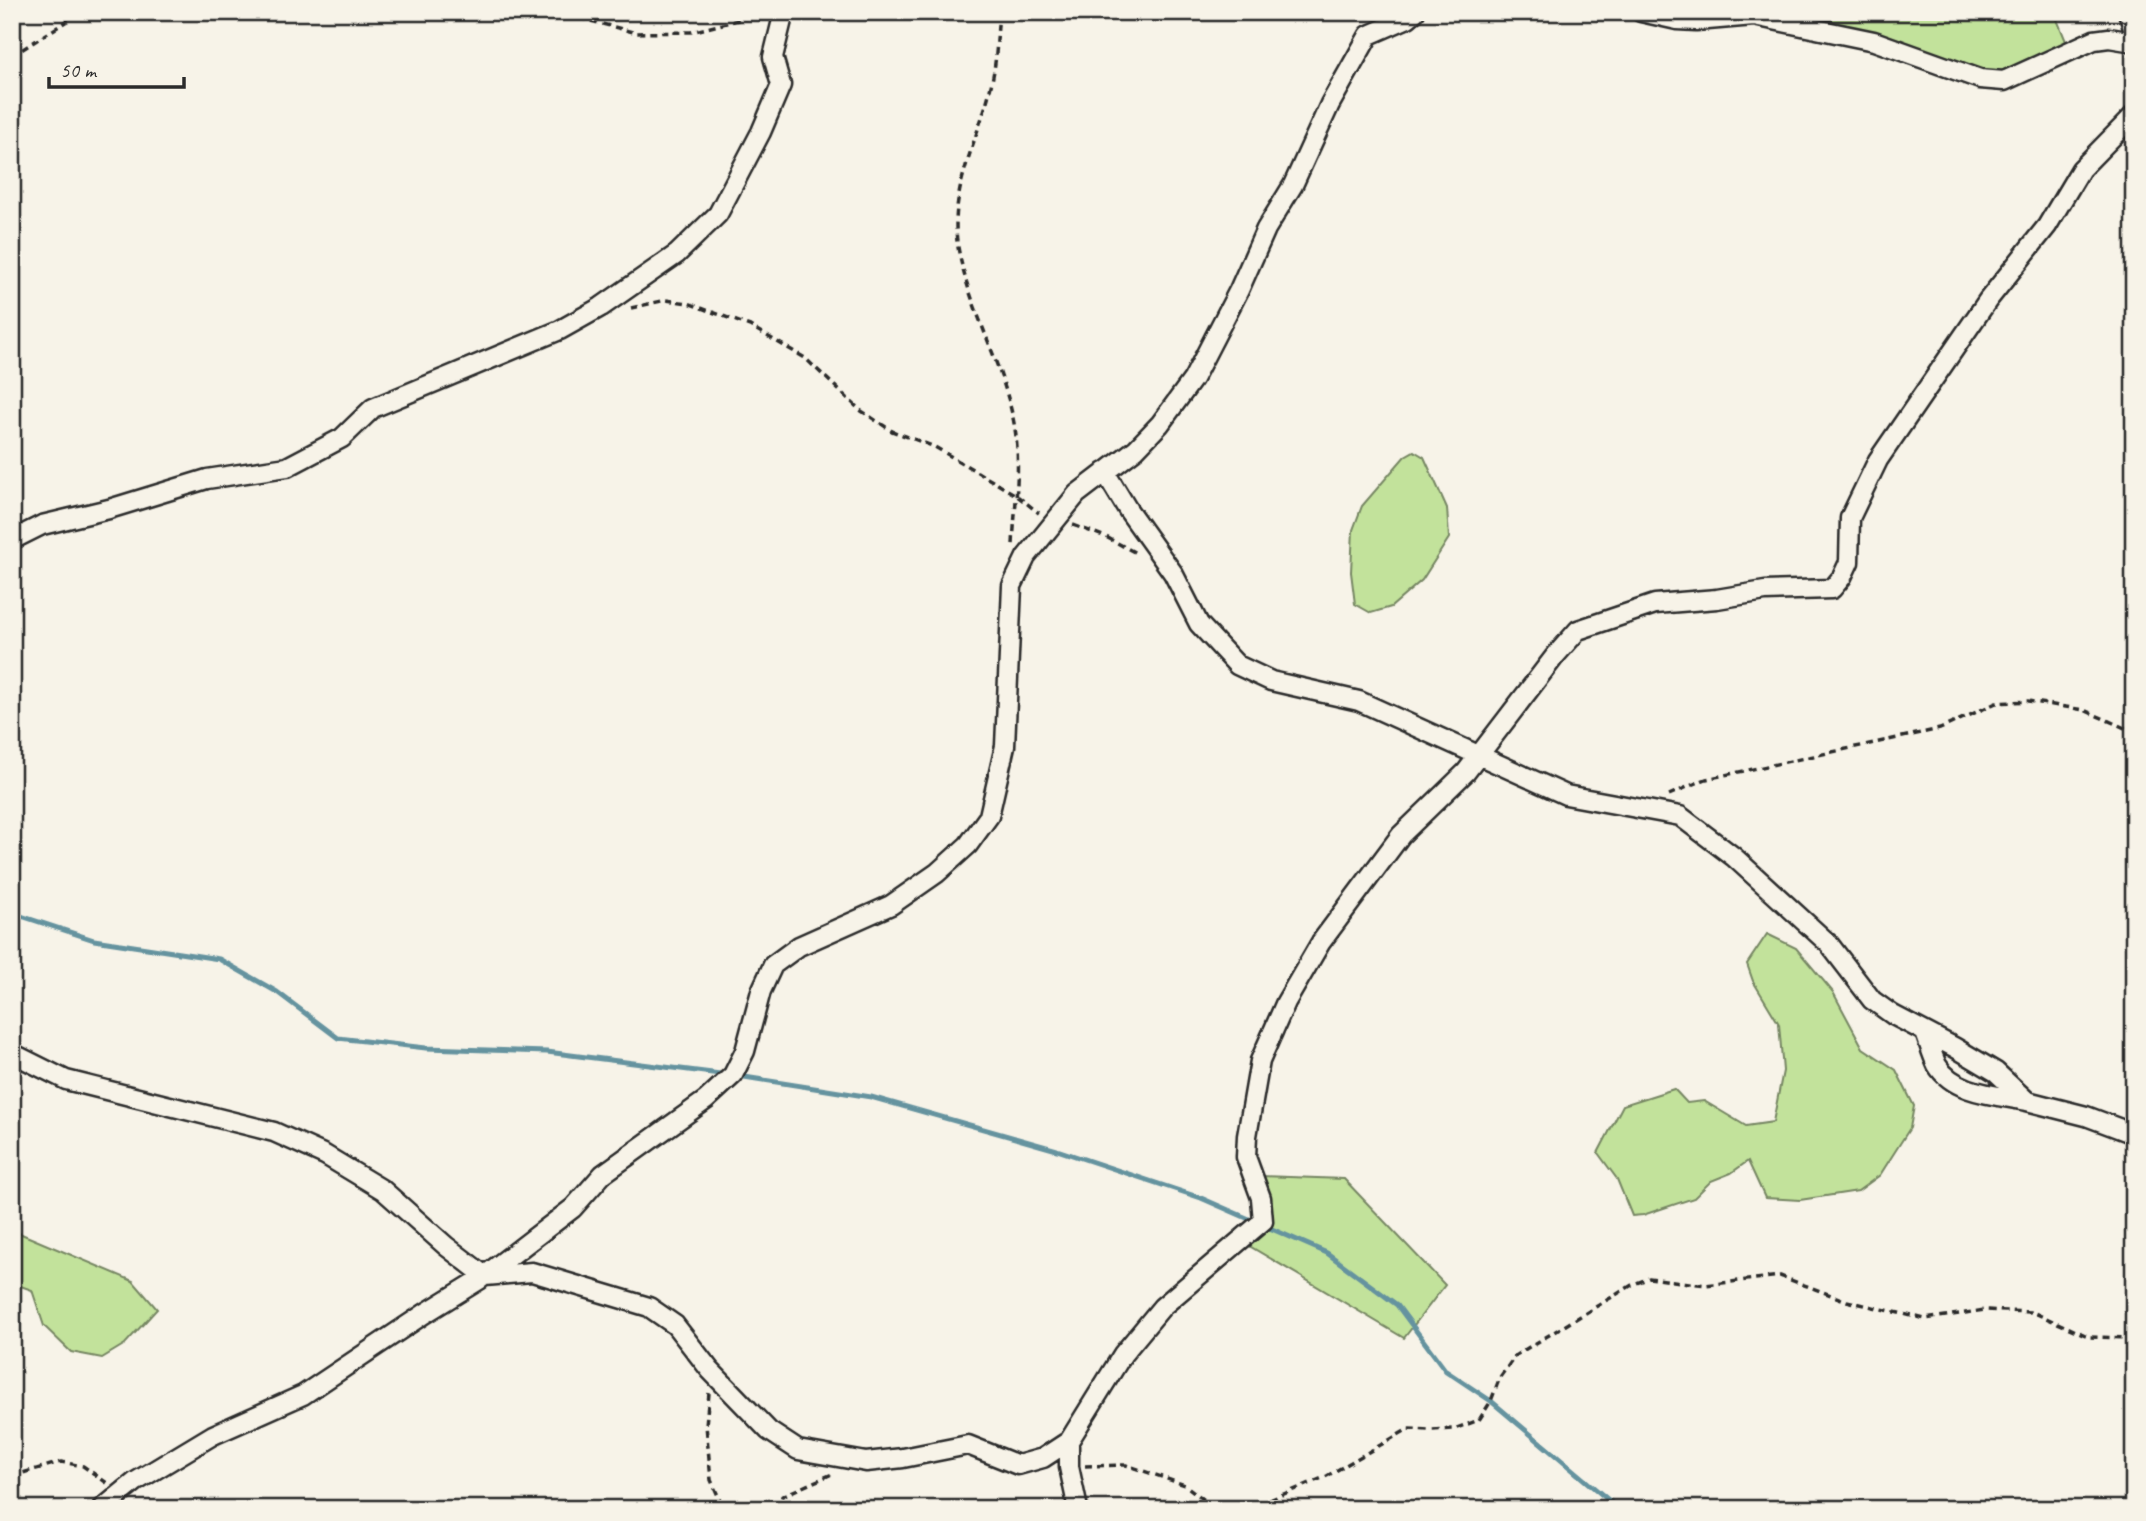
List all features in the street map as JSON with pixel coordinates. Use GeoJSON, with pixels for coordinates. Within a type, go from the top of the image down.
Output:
{"type":"FeatureCollection","features":[{"type":"Feature","properties":{"kind":"street"},"geometry":{"type":"LineString","coordinates":[[12,540],[42,525],[109,509],[207,479],[287,467],[342,438],[373,408],[560,330],[601,307],[677,254],[718,214],[761,132],[781,85],[773,57],[784,12]]}},
{"type":"Feature","properties":{"kind":"street"},"geometry":{"type":"LineString","coordinates":[[102,1509],[135,1482],[213,1435],[303,1395],[485,1276],[573,1208],[603,1174],[706,1100],[733,1075],[745,1051],[761,991],[773,965],[799,946],[891,905],[937,873],[968,845],[989,816],[1005,746],[1012,586],[1026,557],[1077,494],[1136,449],[1160,424],[1193,379],[1239,290],[1266,229],[1293,185],[1330,104],[1369,35],[1398,23],[1415,12]]}},
{"type":"Feature","properties":{"kind":"street"},"geometry":{"type":"LineString","coordinates":[[1641,12],[1696,21],[1754,16],[1874,41],[1980,79],[2004,82],[2094,40],[2109,38],[2134,42]]}},
{"type":"Feature","properties":{"kind":"street"},"geometry":{"type":"LineString","coordinates":[[2129,12],[2134,31]]}},
{"type":"Feature","properties":{"kind":"street"},"geometry":{"type":"LineString","coordinates":[[12,1053],[66,1080],[274,1132],[325,1155],[383,1190],[446,1246],[485,1276],[532,1272],[649,1307],[675,1325],[710,1370],[769,1431],[797,1450],[866,1462],[903,1458],[968,1445],[1018,1465],[1043,1458],[1069,1441],[1123,1354],[1162,1307],[1263,1221],[1261,1198],[1246,1157],[1260,1061],[1286,1002],[1321,942],[1401,835],[1466,772],[1578,630],[1656,604],[1717,599],[1765,591],[1832,589],[1849,562],[1850,518],[1878,460],[1988,300],[2047,226],[2081,169],[2134,115]]}},
{"type":"Feature","properties":{"kind":"street"},"geometry":{"type":"LineString","coordinates":[[1105,472],[1128,510],[1173,573],[1199,624],[1237,665],[1271,681],[1359,701],[1566,795],[1680,816],[1734,857],[1829,944],[1872,1000],[1996,1072],[2027,1101]]}},
{"type":"Feature","properties":{"kind":"street"},"geometry":{"type":"LineString","coordinates":[[1925,1033],[1938,1066],[1951,1080],[1971,1090],[2087,1116],[2134,1134]]}},
{"type":"Feature","properties":{"kind":"street"},"geometry":{"type":"LineString","coordinates":[[1069,1441],[1069,1467],[1079,1509]]}},
{"type":"Feature","properties":{"kind":"path"},"geometry":{"type":"LineString","coordinates":[[12,57],[81,12]]}},
{"type":"Feature","properties":{"kind":"path"},"geometry":{"type":"LineString","coordinates":[[556,12],[637,33],[691,32],[771,12]]}},
{"type":"Feature","properties":{"kind":"path"},"geometry":{"type":"LineString","coordinates":[[999,12],[993,76],[956,200],[957,239],[966,283],[1013,416],[1018,455],[1013,548]]}},
{"type":"Feature","properties":{"kind":"path"},"geometry":{"type":"LineString","coordinates":[[601,307],[634,308],[666,300],[688,303],[750,326],[805,358],[860,410],[892,431],[935,447],[1016,495],[1039,513],[1106,537],[1139,555]]}},
{"type":"Feature","properties":{"kind":"path"},"geometry":{"type":"LineString","coordinates":[[1638,808],[1706,779],[1940,729],[1996,703],[2028,701],[2084,709],[2134,732]]}},
{"type":"Feature","properties":{"kind":"path"},"geometry":{"type":"LineString","coordinates":[[1248,1509],[1326,1476],[1408,1429],[1454,1429],[1479,1420],[1491,1401],[1500,1377],[1516,1355],[1632,1285],[1649,1278],[1706,1285],[1780,1276],[1847,1301],[1925,1319],[1985,1310],[2032,1312],[2090,1337],[2134,1338]]}},
{"type":"Feature","properties":{"kind":"path"},"geometry":{"type":"LineString","coordinates":[[710,1370],[706,1425],[711,1480],[724,1509]]}},
{"type":"Feature","properties":{"kind":"path"},"geometry":{"type":"LineString","coordinates":[[12,1476],[61,1462],[83,1466],[121,1494]]}},
{"type":"Feature","properties":{"kind":"path"},"geometry":{"type":"LineString","coordinates":[[1069,1467],[1126,1465],[1185,1485],[1216,1509]]}},
{"type":"Feature","properties":{"kind":"path"},"geometry":{"type":"LineString","coordinates":[[778,1509],[782,1496],[834,1473]]}},
{"type":"Feature","properties":{"kind":"green space"},"geometry":{"type":"Polygon","coordinates":[[[1785,12],[2054,12],[2070,51],[2004,81],[1792,24],[1785,12]]]}},
{"type":"Feature","properties":{"kind":"green space"},"geometry":{"type":"Polygon","coordinates":[[[1414,451],[1424,457],[1447,508],[1449,538],[1422,580],[1391,607],[1371,613],[1355,604],[1351,572],[1353,530],[1362,506],[1405,456],[1414,451]]]}},
{"type":"Feature","properties":{"kind":"green space"},"geometry":{"type":"Polygon","coordinates":[[[1767,934],[1796,948],[1833,992],[1863,1048],[1896,1070],[1914,1106],[1910,1128],[1880,1175],[1858,1191],[1800,1200],[1765,1198],[1748,1161],[1731,1173],[1711,1181],[1694,1198],[1643,1215],[1632,1216],[1617,1179],[1598,1153],[1623,1105],[1674,1089],[1687,1103],[1704,1101],[1746,1126],[1773,1122],[1783,1071],[1779,1024],[1753,981],[1747,964],[1767,934]]]}},
{"type":"Feature","properties":{"kind":"green space"},"geometry":{"type":"Polygon","coordinates":[[[1261,1176],[1344,1179],[1445,1285],[1404,1338],[1241,1241],[1263,1221],[1261,1176]]]}},
{"type":"Feature","properties":{"kind":"green space"},"geometry":{"type":"Polygon","coordinates":[[[12,1230],[133,1281],[157,1309],[125,1344],[102,1358],[71,1352],[44,1326],[32,1290],[12,1283],[12,1230]]]}},
{"type":"Feature","properties":{"kind":"waterway"},"geometry":{"type":"LineString","coordinates":[[12,913],[94,940],[219,959],[277,992],[338,1038],[426,1048],[547,1052],[728,1075]]}},
{"type":"Feature","properties":{"kind":"waterway"},"geometry":{"type":"LineString","coordinates":[[738,1076],[871,1097],[1057,1150],[1201,1198],[1256,1222]]}},
{"type":"Feature","properties":{"kind":"waterway"},"geometry":{"type":"LineString","coordinates":[[1265,1226],[1327,1253],[1397,1305],[1446,1371],[1491,1401],[1619,1509]]}}]}
